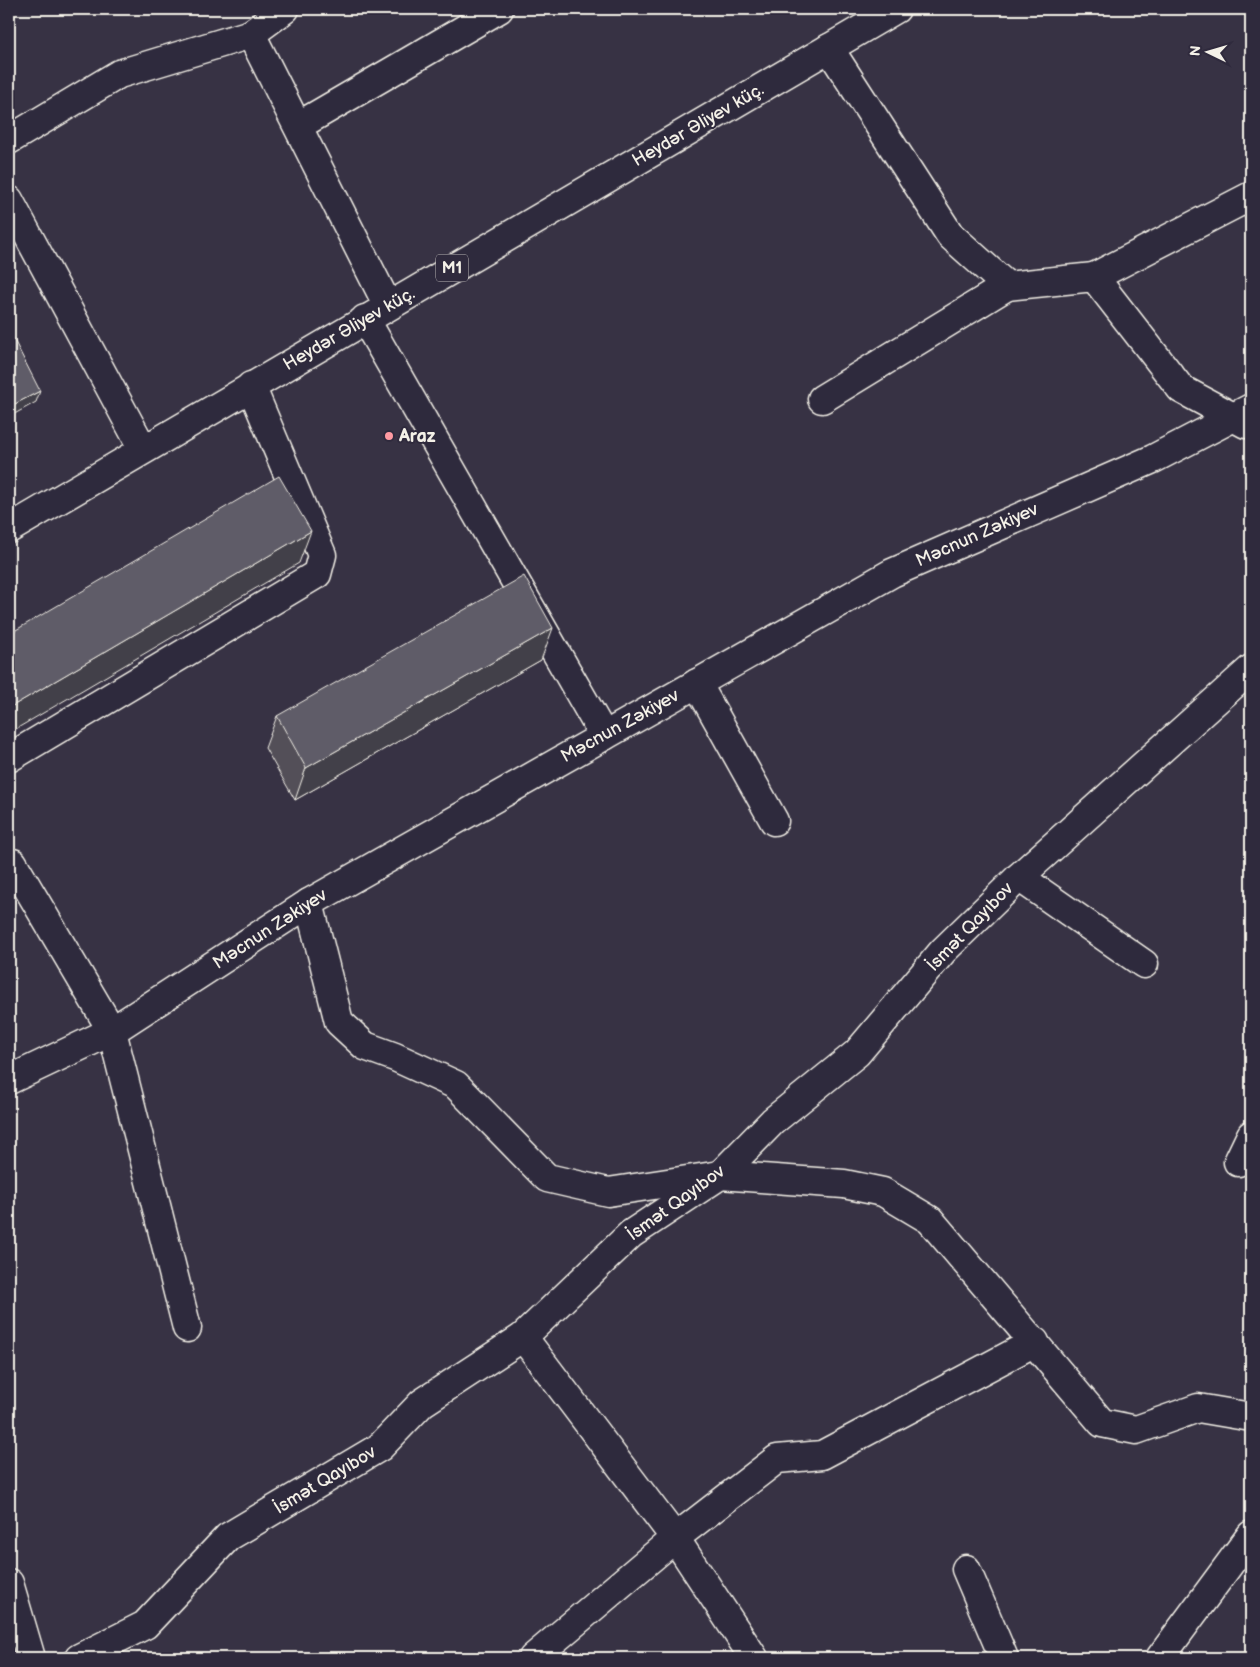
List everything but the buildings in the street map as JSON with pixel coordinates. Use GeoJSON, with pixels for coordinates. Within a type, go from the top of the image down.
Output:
{"type":"FeatureCollection","features":[{"type":"Feature","properties":{"kind":"street"},"geometry":{"type":"LineString","coordinates":[[9,140],[119,74],[251,34],[285,9]]}},
{"type":"Feature","properties":{"kind":"street"},"geometry":{"type":"LineString","coordinates":[[298,126],[498,9]]}},
{"type":"Feature","properties":{"kind":"street","name":"Heydər Əliyev küç."},"geometry":{"type":"LineString","coordinates":[[9,529],[896,9]]}},
{"type":"Feature","properties":{"kind":"street"},"geometry":{"type":"LineString","coordinates":[[251,34],[388,306]]}},
{"type":"Feature","properties":{"kind":"street"},"geometry":{"type":"LineString","coordinates":[[829,48],[950,235],[1007,286]]}},
{"type":"Feature","properties":{"kind":"street"},"geometry":{"type":"LineString","coordinates":[[822,399],[1007,286],[1094,277],[1251,196]]}},
{"type":"Feature","properties":{"kind":"street"},"geometry":{"type":"LineString","coordinates":[[9,200],[143,449]]}},
{"type":"Feature","properties":{"kind":"street"},"geometry":{"type":"LineString","coordinates":[[1094,277],[1181,389],[1246,418]]}},
{"type":"Feature","properties":{"kind":"street"},"geometry":{"type":"LineString","coordinates":[[365,319],[604,736]]}},
{"type":"Feature","properties":{"kind":"street"},"geometry":{"type":"LineString","coordinates":[[9,758],[317,574],[322,555],[251,386]]}},
{"type":"Feature","properties":{"kind":"street","name":"Məcnun Zəkiyev"},"geometry":{"type":"LineString","coordinates":[[9,1080],[112,1031],[309,903],[892,573],[1246,418]]}},
{"type":"Feature","properties":{"kind":"street","name":"İsmət Qayıbov"},"geometry":{"type":"LineString","coordinates":[[79,1658],[146,1625],[228,1537],[380,1447],[422,1403],[523,1337],[631,1234],[720,1175],[773,1121],[857,1053],[943,951],[1019,877],[1251,669]]}},
{"type":"Feature","properties":{"kind":"street"},"geometry":{"type":"LineString","coordinates":[[698,683],[774,821]]}},
{"type":"Feature","properties":{"kind":"street"},"geometry":{"type":"LineString","coordinates":[[13,863],[112,1031],[187,1328]]}},
{"type":"Feature","properties":{"kind":"street"},"geometry":{"type":"LineString","coordinates":[[1019,877],[1144,964]]}},
{"type":"Feature","properties":{"kind":"street"},"geometry":{"type":"LineString","coordinates":[[309,903],[339,1022],[365,1046],[395,1057],[456,1086],[547,1178],[608,1192],[720,1175],[844,1184],[884,1192],[930,1220],[1102,1423],[1136,1430],[1198,1408],[1251,1417]]}},
{"type":"Feature","properties":{"kind":"street"},"geometry":{"type":"LineString","coordinates":[[1238,1162],[1251,1134]]}},
{"type":"Feature","properties":{"kind":"street"},"geometry":{"type":"LineString","coordinates":[[523,1337],[675,1538],[754,1658]]}},
{"type":"Feature","properties":{"kind":"street"},"geometry":{"type":"LineString","coordinates":[[533,1658],[675,1538],[776,1459],[822,1456],[1035,1342]]}},
{"type":"Feature","properties":{"kind":"street"},"geometry":{"type":"LineString","coordinates":[[1160,1658],[1251,1536]]}},
{"type":"Feature","properties":{"kind":"street"},"geometry":{"type":"LineString","coordinates":[[966,1570],[1004,1658]]}},
{"type":"Feature","properties":{"kind":"street"},"geometry":{"type":"LineString","coordinates":[[9,1583],[31,1658]]}},
{"type":"Feature","properties":{"kind":"place","name":"Araz"},"geometry":{"type":"Point","coordinates":[389,436]}}]}
